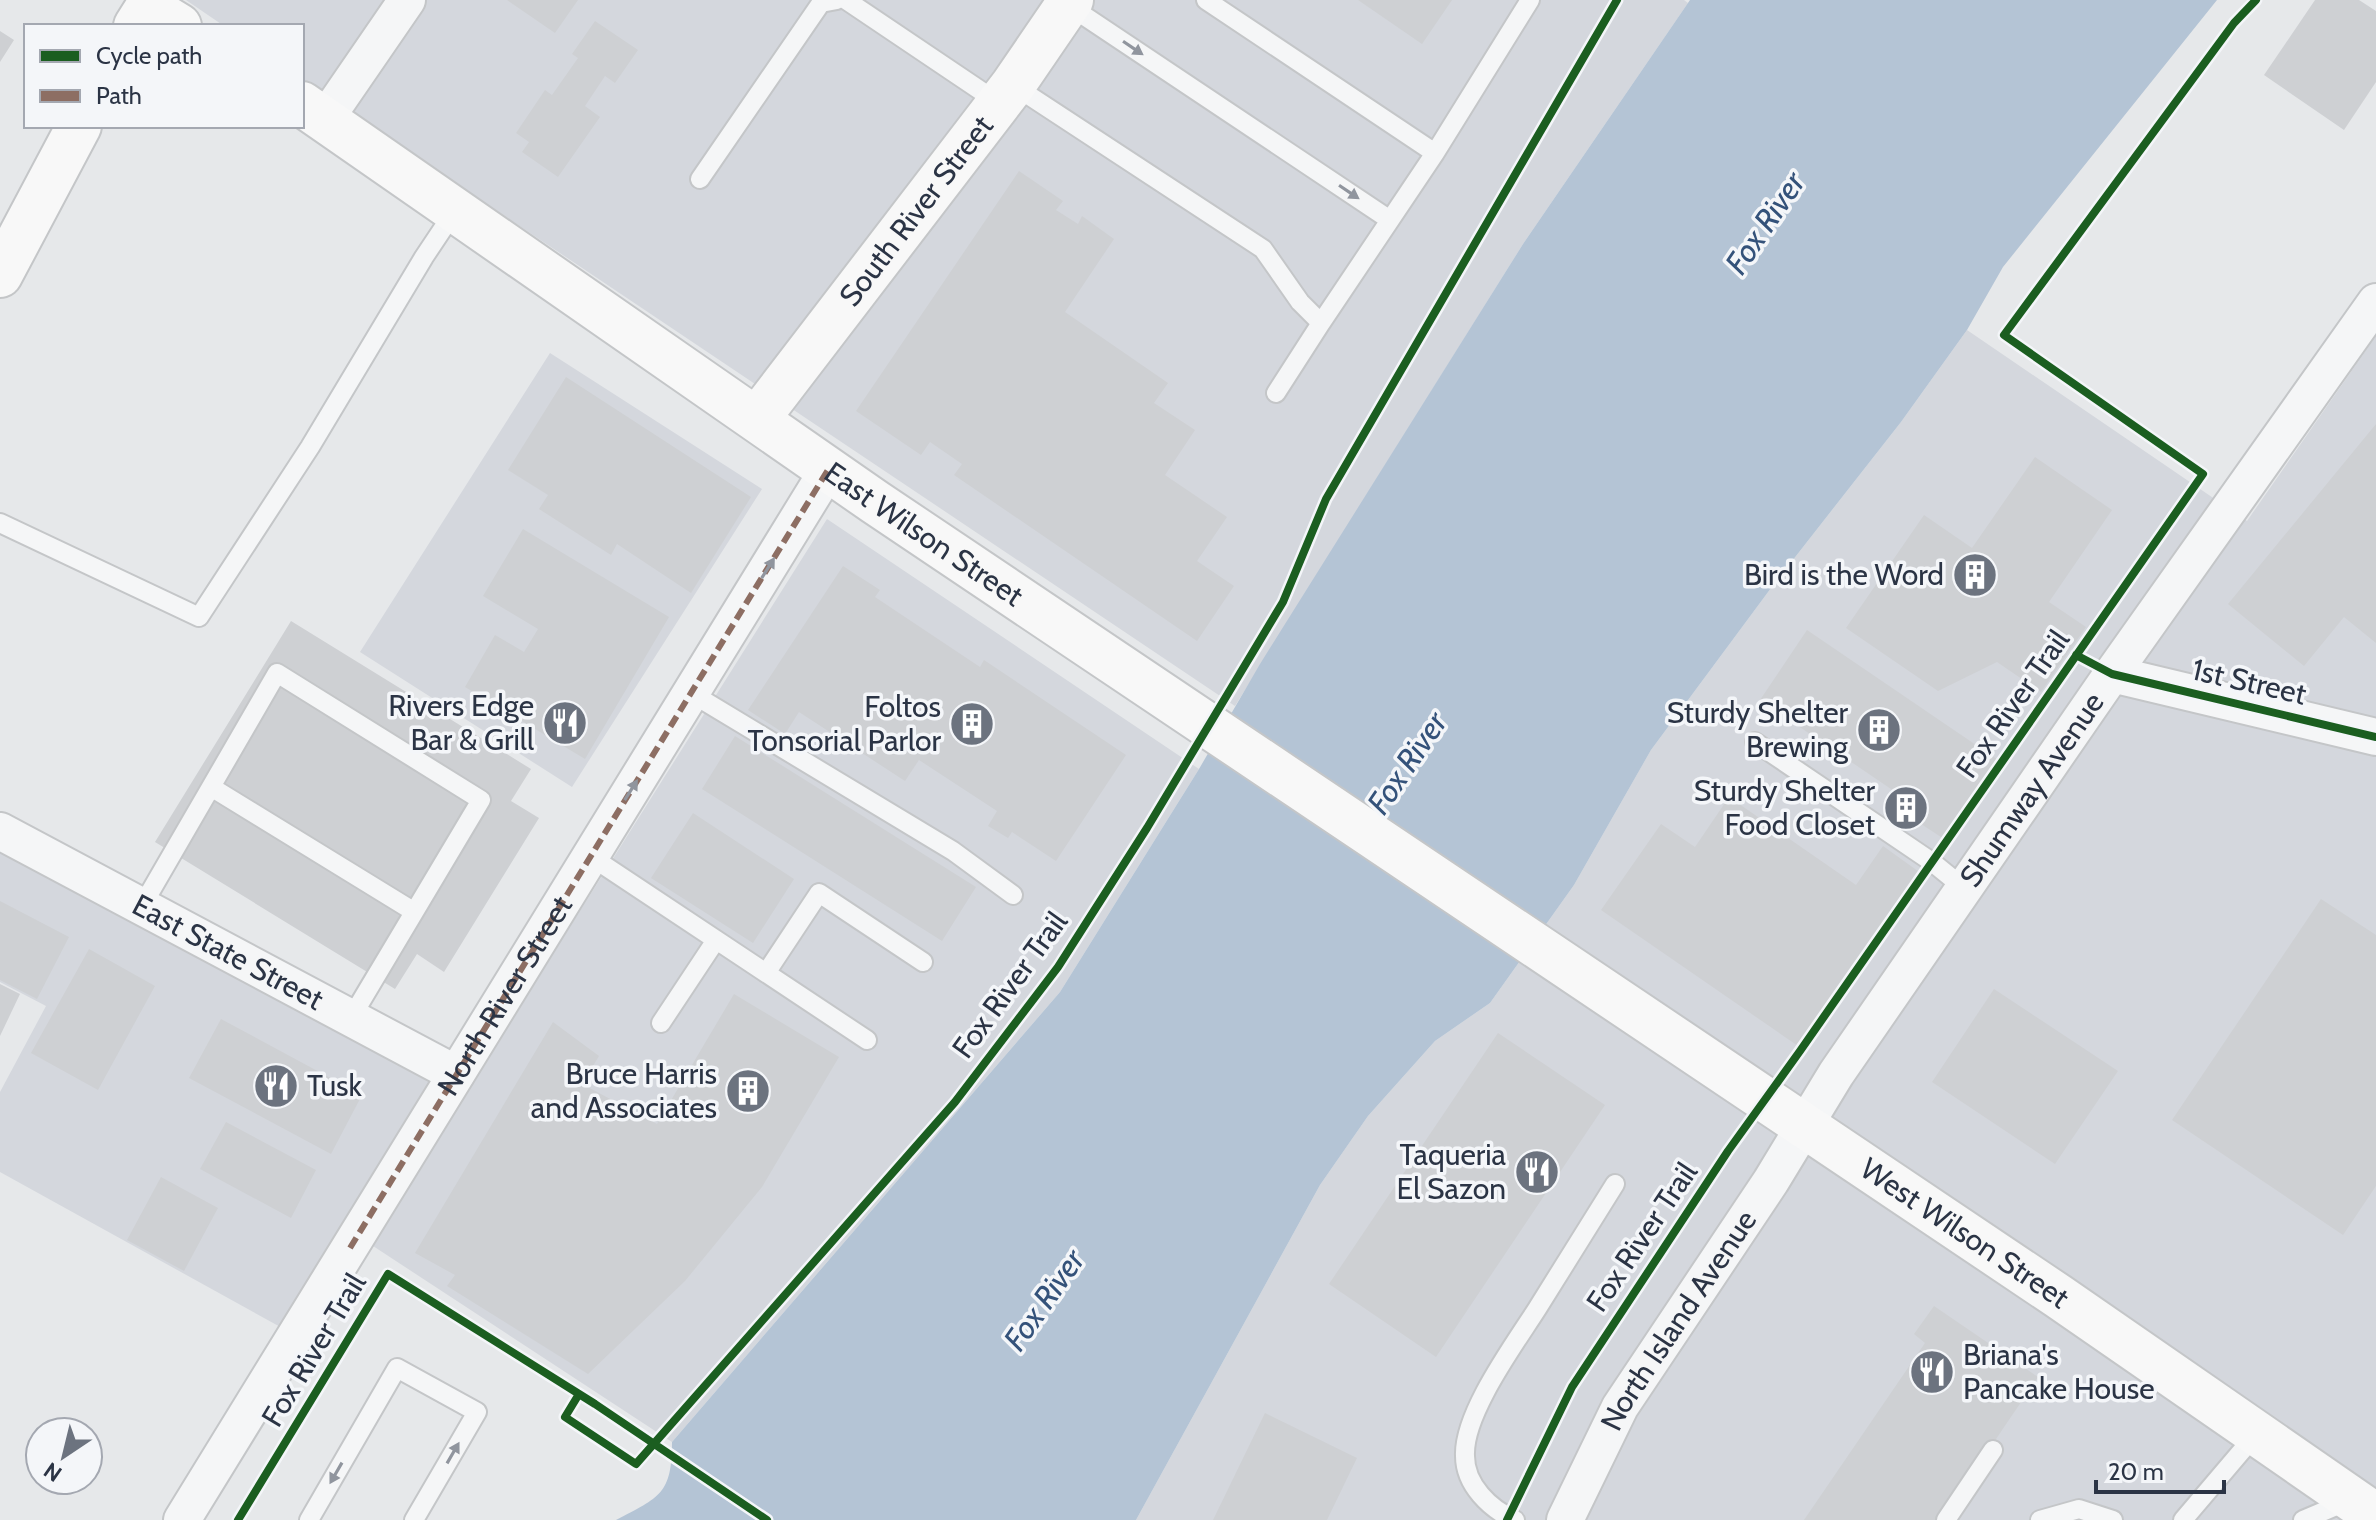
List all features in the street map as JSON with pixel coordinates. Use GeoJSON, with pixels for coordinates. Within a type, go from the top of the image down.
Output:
{"type":"FeatureCollection","features":[{"type":"Feature","properties":{"kind":"main road","name":"South River Street"},"geometry":{"type":"LineString","coordinates":[[757,419],[1006,94],[1070,2]]}},
{"type":"Feature","properties":{"kind":"main road","name":"East Wilson Street"},"geometry":{"type":"LineString","coordinates":[[314,111],[828,470],[1551,955]]}},
{"type":"Feature","properties":{"kind":"main road"},"geometry":{"type":"LineString","coordinates":[[0,275],[78,128]]}},
{"type":"Feature","properties":{"kind":"main road","name":"West Wilson Street"},"geometry":{"type":"LineString","coordinates":[[1551,955],[2363,1508]]}},
{"type":"Feature","properties":{"kind":"street"},"geometry":{"type":"LineString","coordinates":[[314,111],[407,0]]}},
{"type":"Feature","properties":{"kind":"street","name":"Shumway Avenue"},"geometry":{"type":"LineString","coordinates":[[1804,1126],[1836,1074],[2112,674],[2376,302]]}},
{"type":"Feature","properties":{"kind":"street","name":"North River Street"},"geometry":{"type":"LineString","coordinates":[[182,1520],[828,470]]}},
{"type":"Feature","properties":{"kind":"street","name":"1st Street"},"geometry":{"type":"LineString","coordinates":[[2112,674],[2376,737]]}},
{"type":"Feature","properties":{"kind":"street","name":"East State Street"},"geometry":{"type":"LineString","coordinates":[[0,831],[456,1074]]}},
{"type":"Feature","properties":{"kind":"street","name":"North Island Avenue"},"geometry":{"type":"LineString","coordinates":[[1565,1520],[1620,1407],[1771,1181],[1804,1126]]}},
{"type":"Feature","properties":{"kind":"lane"},"geometry":{"type":"LineString","coordinates":[[700,179],[821,3],[837,0]]}},
{"type":"Feature","properties":{"kind":"lane"},"geometry":{"type":"LineString","coordinates":[[846,0],[1263,249],[1300,302],[1321,323]]}},
{"type":"Feature","properties":{"kind":"lane"},"geometry":{"type":"LineString","coordinates":[[1206,0],[1435,153]]}},
{"type":"Feature","properties":{"kind":"lane"},"geometry":{"type":"LineString","coordinates":[[1276,393],[1435,153],[1530,0]]}},
{"type":"Feature","properties":{"kind":"lane"},"geometry":{"type":"LineString","coordinates":[[1070,2],[1390,220]]}},
{"type":"Feature","properties":{"kind":"lane"},"geometry":{"type":"LineString","coordinates":[[0,523],[199,617],[310,447],[456,209]]}},
{"type":"Feature","properties":{"kind":"lane"},"geometry":{"type":"LineString","coordinates":[[142,906],[277,673],[481,800],[351,1018]]}},
{"type":"Feature","properties":{"kind":"lane"},"geometry":{"type":"LineString","coordinates":[[691,693],[953,851],[1013,895]]}},
{"type":"Feature","properties":{"kind":"lane"},"geometry":{"type":"LineString","coordinates":[[1755,742],[1932,862],[1964,888]]}},
{"type":"Feature","properties":{"kind":"lane"},"geometry":{"type":"LineString","coordinates":[[211,787],[413,911]]}},
{"type":"Feature","properties":{"kind":"lane"},"geometry":{"type":"LineString","coordinates":[[590,856],[867,1040]]}},
{"type":"Feature","properties":{"kind":"lane"},"geometry":{"type":"LineString","coordinates":[[766,973],[819,893],[923,962]]}},
{"type":"Feature","properties":{"kind":"lane"},"geometry":{"type":"LineString","coordinates":[[661,1023],[716,940]]}},
{"type":"Feature","properties":{"kind":"lane"},"geometry":{"type":"LineString","coordinates":[[1515,1520],[1485,1500],[1467,1477],[1464,1454],[1469,1427],[1493,1378],[1615,1184]]}},
{"type":"Feature","properties":{"kind":"lane"},"geometry":{"type":"LineString","coordinates":[[309,1520],[397,1368],[477,1412],[414,1520]]}},
{"type":"Feature","properties":{"kind":"lane"},"geometry":{"type":"LineString","coordinates":[[2183,1520],[2257,1433]]}},
{"type":"Feature","properties":{"kind":"lane"},"geometry":{"type":"LineString","coordinates":[[1946,1520],[1993,1450]]}},
{"type":"Feature","properties":{"kind":"lane"},"geometry":{"type":"LineString","coordinates":[[2303,1520],[2363,1508]]}},
{"type":"Feature","properties":{"kind":"lane"},"geometry":{"type":"LineString","coordinates":[[2040,1520],[2079,1509],[2113,1520]]}},
{"type":"Feature","properties":{"kind":"path"},"geometry":{"type":"LineString","coordinates":[[572,1405],[565,1417],[636,1464],[645,1454]]}},
{"type":"Feature","properties":{"kind":"shaded area"},"geometry":{"type":"Polygon","coordinates":[[[186,0],[1684,0],[1688,3],[1523,244],[1235,706],[304,81],[304,24],[221,24],[186,0]]]}},
{"type":"Feature","properties":{"kind":"shaded area"},"geometry":{"type":"Polygon","coordinates":[[[1967,330],[2247,521],[2376,336],[2376,1520],[1136,1520],[1320,1185],[1368,1116],[1435,1041],[1490,1003],[1574,885],[1651,750],[1774,584],[1901,422],[1967,330]]]}},
{"type":"Feature","properties":{"kind":"shaded area"},"geometry":{"type":"Polygon","coordinates":[[[550,353],[762,489],[572,787],[360,652],[550,353]]]}},
{"type":"Feature","properties":{"kind":"shaded area"},"geometry":{"type":"Polygon","coordinates":[[[827,519],[1199,769],[1060,992],[672,1442],[370,1244],[827,519]]]}},
{"type":"Feature","properties":{"kind":"shaded area"},"geometry":{"type":"Polygon","coordinates":[[[0,850],[433,1083],[284,1329],[0,1172],[0,1092],[46,1006],[0,982],[0,850]]]}},
{"type":"Feature","properties":{"kind":"water","name":"Fox River"},"geometry":{"type":"Polygon","coordinates":[[[1690,0],[2217,0],[2003,267],[1967,330],[1901,422],[1774,584],[1651,750],[1574,885],[1490,1003],[1435,1041],[1368,1116],[1320,1185],[1136,1520],[616,1520],[660,1492],[669,1473],[672,1442],[1060,992],[1199,769],[1260,664],[1523,244],[1690,0]]]}},
{"type":"Feature","properties":{"kind":"building"},"geometry":{"type":"Polygon","coordinates":[[[507,0],[578,0],[555,33],[507,0]]]}},
{"type":"Feature","properties":{"kind":"building"},"geometry":{"type":"Polygon","coordinates":[[[1358,0],[1452,0],[1422,44],[1358,0]]]}},
{"type":"Feature","properties":{"kind":"building"},"geometry":{"type":"Polygon","coordinates":[[[2315,0],[2359,0],[2376,11],[2376,82],[2344,130],[2264,75],[2315,0]]]}},
{"type":"Feature","properties":{"kind":"building"},"geometry":{"type":"Polygon","coordinates":[[[595,21],[638,50],[615,83],[605,76],[585,106],[600,117],[558,177],[522,152],[529,142],[516,133],[545,90],[552,95],[578,58],[572,54],[595,21]]]}},
{"type":"Feature","properties":{"kind":"building"},"geometry":{"type":"Polygon","coordinates":[[[0,31],[14,40],[0,62],[0,31]]]}},
{"type":"Feature","properties":{"kind":"building"},"geometry":{"type":"Polygon","coordinates":[[[1019,171],[1063,201],[1056,210],[1078,224],[1082,216],[1114,239],[1065,312],[1168,383],[1154,403],[1195,430],[1165,475],[1227,517],[1197,561],[1234,586],[1197,641],[954,475],[962,464],[930,442],[921,455],[856,411],[1019,171]]]}},
{"type":"Feature","properties":{"kind":"building"},"geometry":{"type":"Polygon","coordinates":[[[566,377],[751,497],[691,593],[617,544],[611,555],[539,509],[548,495],[508,470],[566,377]]]}},
{"type":"Feature","properties":{"kind":"building"},"geometry":{"type":"Polygon","coordinates":[[[2376,424],[2376,643],[2344,617],[2304,666],[2228,604],[2376,424]]]}},
{"type":"Feature","properties":{"kind":"building","name":"Bird is the Word"},"geometry":{"type":"Polygon","coordinates":[[[2035,457],[2112,510],[2049,602],[2086,627],[2041,692],[1997,662],[1938,691],[1846,628],[1924,515],[1972,548],[2035,457]]]}},
{"type":"Feature","properties":{"kind":"building"},"geometry":{"type":"Polygon","coordinates":[[[523,529],[669,617],[585,759],[465,687],[495,635],[524,652],[538,629],[483,596],[523,529]]]}},
{"type":"Feature","properties":{"kind":"building"},"geometry":{"type":"Polygon","coordinates":[[[843,566],[880,590],[875,597],[980,667],[984,660],[1126,755],[1056,861],[1012,832],[1008,838],[988,826],[997,811],[919,760],[905,781],[799,712],[785,734],[748,710],[843,566]]]}},
{"type":"Feature","properties":{"kind":"building"},"geometry":{"type":"Polygon","coordinates":[[[291,621],[531,769],[511,801],[539,818],[444,972],[417,954],[395,989],[155,842],[291,621]]]}},
{"type":"Feature","properties":{"kind":"building","name":"Sturdy Shelter Brewing"},"geometry":{"type":"Polygon","coordinates":[[[1807,630],[1998,760],[1944,839],[1909,816],[1916,806],[1760,700],[1807,630]]]}},
{"type":"Feature","properties":{"kind":"building"},"geometry":{"type":"Polygon","coordinates":[[[735,736],[976,887],[942,941],[702,789],[735,736]]]}},
{"type":"Feature","properties":{"kind":"building"},"geometry":{"type":"Polygon","coordinates":[[[1729,797],[1856,885],[1883,846],[1922,874],[1801,1048],[1601,910],[1661,824],[1695,847],[1729,797]]]}},
{"type":"Feature","properties":{"kind":"building"},"geometry":{"type":"Polygon","coordinates":[[[693,813],[794,879],[753,943],[651,878],[693,813]]]}},
{"type":"Feature","properties":{"kind":"building"},"geometry":{"type":"Polygon","coordinates":[[[2321,899],[2376,935],[2376,1186],[2343,1235],[2172,1120],[2321,899]]]}},
{"type":"Feature","properties":{"kind":"building"},"geometry":{"type":"Polygon","coordinates":[[[0,901],[69,937],[37,999],[0,980],[0,901]]]}},
{"type":"Feature","properties":{"kind":"building"},"geometry":{"type":"Polygon","coordinates":[[[89,949],[155,986],[98,1090],[31,1053],[89,949]]]}},
{"type":"Feature","properties":{"kind":"building"},"geometry":{"type":"Polygon","coordinates":[[[0,984],[20,994],[0,1036],[0,984]]]}},
{"type":"Feature","properties":{"kind":"building"},"geometry":{"type":"Polygon","coordinates":[[[1994,989],[2118,1071],[2055,1164],[1932,1082],[1994,989]]]}},
{"type":"Feature","properties":{"kind":"building"},"geometry":{"type":"Polygon","coordinates":[[[734,994],[839,1057],[762,1187],[685,1281],[588,1374],[447,1286],[455,1275],[415,1253],[553,1022],[599,1056],[582,1084],[657,1124],[734,994]]]}},
{"type":"Feature","properties":{"kind":"building","name":"Tusk"},"geometry":{"type":"Polygon","coordinates":[[[221,1019],[362,1095],[331,1154],[189,1078],[221,1019]]]}},
{"type":"Feature","properties":{"kind":"building"},"geometry":{"type":"Polygon","coordinates":[[[1498,1033],[1605,1105],[1436,1357],[1329,1284],[1498,1033]]]}},
{"type":"Feature","properties":{"kind":"building"},"geometry":{"type":"Polygon","coordinates":[[[226,1122],[316,1170],[291,1218],[200,1169],[226,1122]]]}},
{"type":"Feature","properties":{"kind":"building"},"geometry":{"type":"Polygon","coordinates":[[[161,1177],[218,1208],[184,1271],[127,1240],[161,1177]]]}},
{"type":"Feature","properties":{"kind":"building"},"geometry":{"type":"Polygon","coordinates":[[[1934,1306],[2038,1377],[1941,1520],[1804,1520],[1925,1343],[1914,1334],[1934,1306]]]}},
{"type":"Feature","properties":{"kind":"building"},"geometry":{"type":"Polygon","coordinates":[[[1265,1413],[1357,1458],[1327,1520],[1213,1520],[1265,1413]]]}},
{"type":"Feature","properties":{"kind":"marked path"},"geometry":{"type":"LineString","coordinates":[[350,1248],[828,470]]}},
{"type":"Feature","properties":{"kind":"cycle path","name":"Fox River Trail"},"geometry":{"type":"LineString","coordinates":[[579,1394],[565,1417],[636,1464],[955,1102],[1058,967],[1147,828],[1283,602],[1326,499],[1617,0]]}},
{"type":"Feature","properties":{"kind":"cycle path","name":"Fox River Trail"},"geometry":{"type":"LineString","coordinates":[[1507,1520],[1572,1387],[1728,1151],[2203,474],[2004,335],[2234,23],[2256,0]]}},
{"type":"Feature","properties":{"kind":"cycle path","name":"Fox River Trail"},"geometry":{"type":"LineString","coordinates":[[2076,655],[2112,674],[2376,737]]}},
{"type":"Feature","properties":{"kind":"cycle path","name":"Fox River Trail"},"geometry":{"type":"LineString","coordinates":[[238,1520],[388,1274],[595,1404],[767,1520]]}},
{"type":"Feature","properties":{"kind":"place","name":"Bird is the Word"},"geometry":{"type":"Point","coordinates":[1975,575]}},
{"type":"Feature","properties":{"kind":"place","name":"Rivers Edge Bar & Grill"},"geometry":{"type":"Point","coordinates":[565,723]}},
{"type":"Feature","properties":{"kind":"place","name":"Foltos Tonsorial Parlor"},"geometry":{"type":"Point","coordinates":[972,724]}},
{"type":"Feature","properties":{"kind":"place","name":"Sturdy Shelter Brewing"},"geometry":{"type":"Point","coordinates":[1879,730]}},
{"type":"Feature","properties":{"kind":"place","name":"Sturdy Shelter Food Closet"},"geometry":{"type":"Point","coordinates":[1906,808]}},
{"type":"Feature","properties":{"kind":"place","name":"Tusk"},"geometry":{"type":"Point","coordinates":[276,1086]}},
{"type":"Feature","properties":{"kind":"place","name":"Bruce Harris and Associates"},"geometry":{"type":"Point","coordinates":[748,1091]}},
{"type":"Feature","properties":{"kind":"place","name":"Taqueria El Sazon"},"geometry":{"type":"Point","coordinates":[1537,1172]}},
{"type":"Feature","properties":{"kind":"place","name":"Briana's Pancake House"},"geometry":{"type":"Point","coordinates":[1932,1372]}}]}
